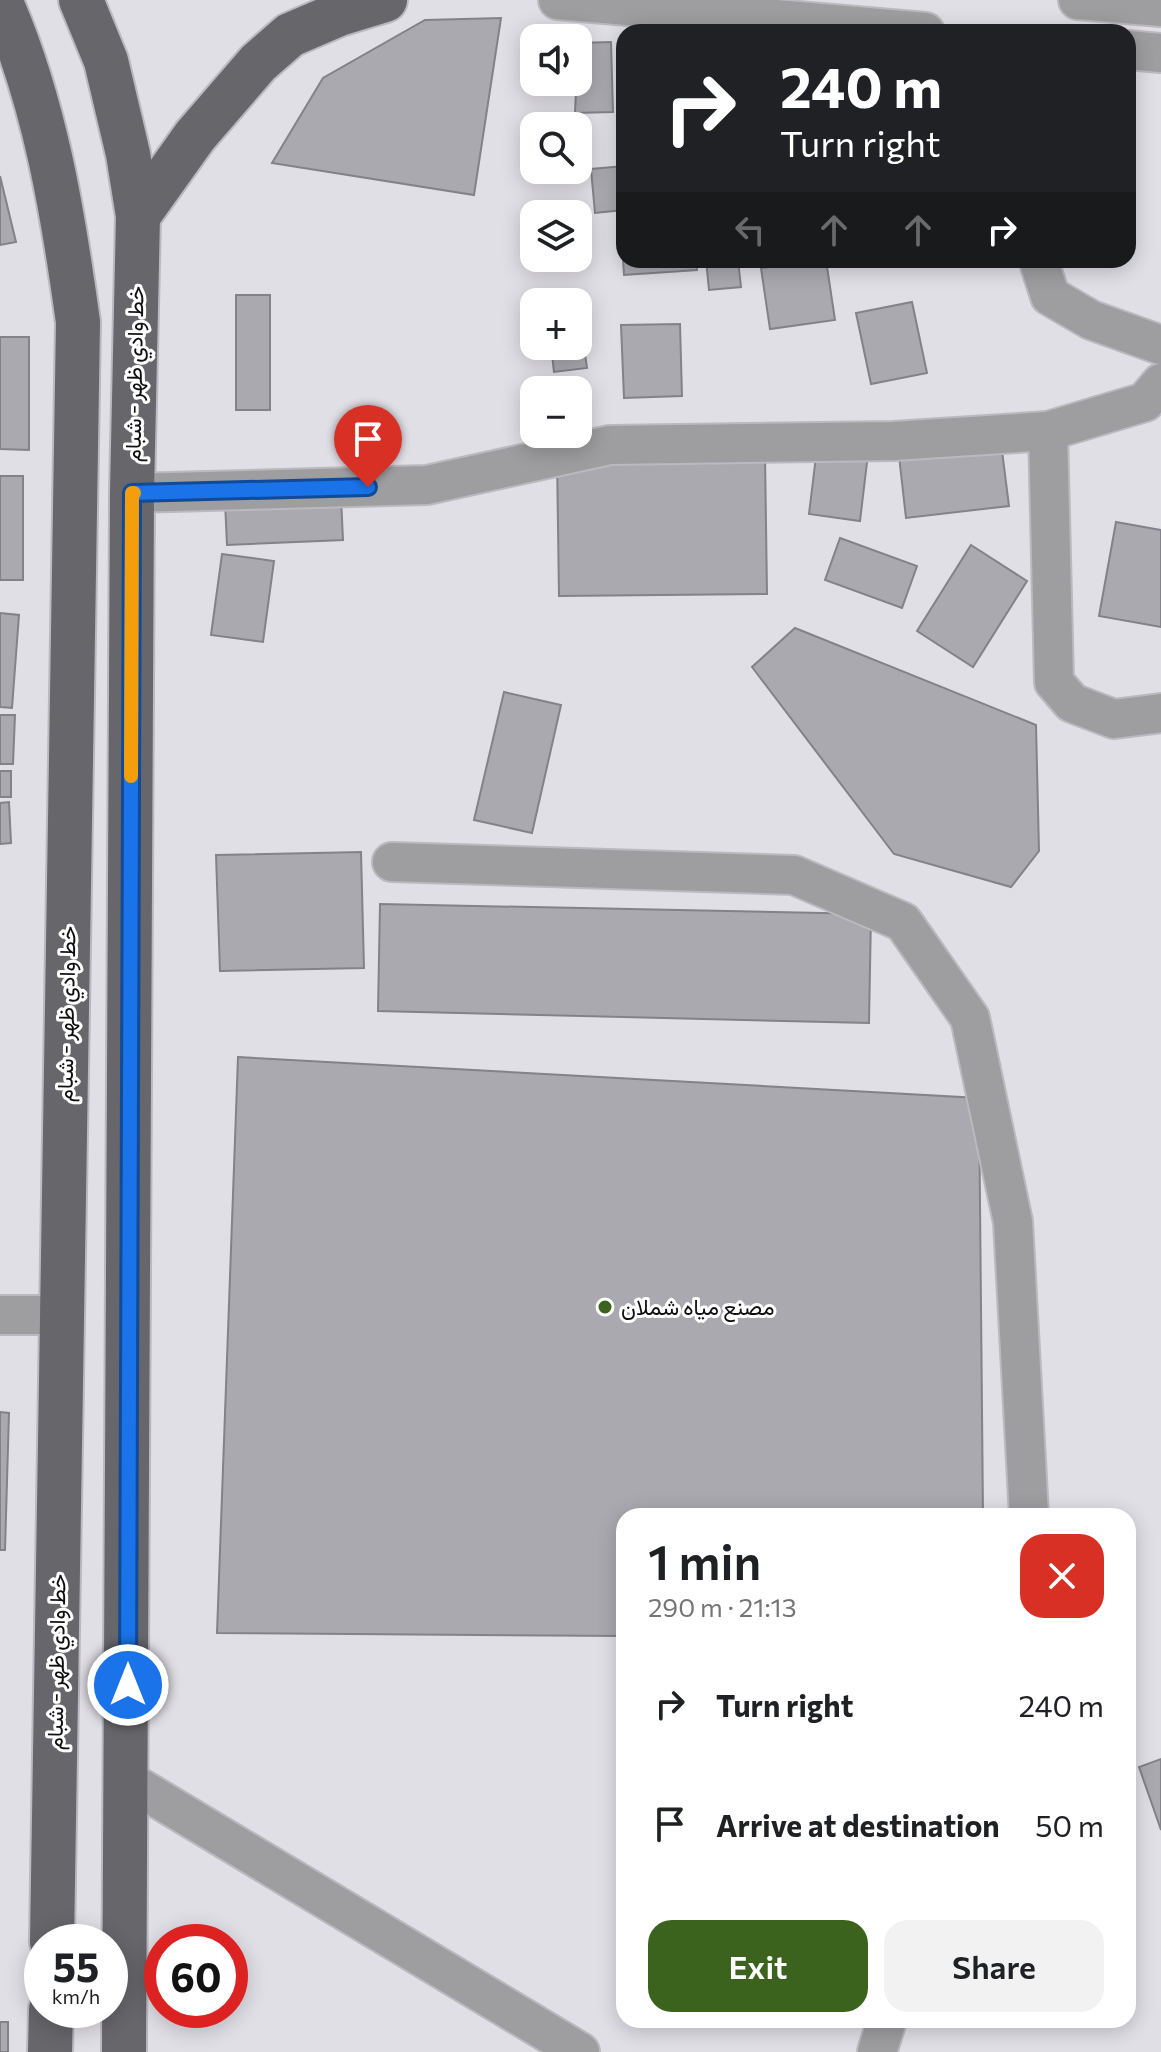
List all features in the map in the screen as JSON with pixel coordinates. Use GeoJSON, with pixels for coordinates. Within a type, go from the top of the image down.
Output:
{"type":"FeatureCollection","features":[{"type":"Feature","properties":{"kind":"main road","name":"خط وادي ظهر - شبام"},"geometry":{"type":"LineString","coordinates":[[0,0],[38,107],[65,224],[78,322],[52,1924]]}},
{"type":"Feature","properties":{"kind":"main road","name":"خط وادي ظهر - شبام"},"geometry":{"type":"LineString","coordinates":[[81,0],[106,61],[128,154],[138,216],[132,493],[124,2052]]}},
{"type":"Feature","properties":{"kind":"main road"},"geometry":{"type":"LineString","coordinates":[[138,216],[195,136],[258,63],[290,35],[339,14],[385,0]]}},
{"type":"Feature","properties":{"kind":"main road"},"geometry":{"type":"LineString","coordinates":[[50,2052],[51,2028]]}},
{"type":"Feature","properties":{"kind":"street"},"geometry":{"type":"LineString","coordinates":[[558,0],[833,24]]}},
{"type":"Feature","properties":{"kind":"street"},"geometry":{"type":"LineString","coordinates":[[1078,0],[1161,7]]}},
{"type":"Feature","properties":{"kind":"street"},"geometry":{"type":"LineString","coordinates":[[1136,51],[1161,53]]}},
{"type":"Feature","properties":{"kind":"street"},"geometry":{"type":"LineString","coordinates":[[1041,268],[1050,296],[1091,320],[1161,345]]}},
{"type":"Feature","properties":{"kind":"street"},"geometry":{"type":"LineString","coordinates":[[132,493],[427,485],[610,445],[894,441],[1048,431],[1145,402],[1161,383]]}},
{"type":"Feature","properties":{"kind":"street"},"geometry":{"type":"LineString","coordinates":[[1048,431],[1054,682],[1072,703],[1114,719],[1161,713]]}},
{"type":"Feature","properties":{"kind":"street"},"geometry":{"type":"LineString","coordinates":[[392,862],[794,875],[903,922],[970,1018],[1013,1222],[1029,1508]]}},
{"type":"Feature","properties":{"kind":"street"},"geometry":{"type":"LineString","coordinates":[[0,1315],[61,1315]]}},
{"type":"Feature","properties":{"kind":"street"},"geometry":{"type":"LineString","coordinates":[[127,1780],[558,2046]]}},
{"type":"Feature","properties":{"kind":"street"},"geometry":{"type":"LineString","coordinates":[[877,2052],[884,2028]]}},
{"type":"Feature","properties":{"kind":"building"},"geometry":{"type":"Polygon","coordinates":[[[501,18],[474,195],[272,163],[323,78],[425,20],[501,18]]]}},
{"type":"Feature","properties":{"kind":"building"},"geometry":{"type":"Polygon","coordinates":[[[611,42],[613,112],[575,112],[576,96],[592,96],[592,43],[611,42]]]}},
{"type":"Feature","properties":{"kind":"building"},"geometry":{"type":"Polygon","coordinates":[[[616,167],[616,211],[595,213],[592,169],[616,167]]]}},
{"type":"Feature","properties":{"kind":"building"},"geometry":{"type":"Polygon","coordinates":[[[0,176],[16,242],[0,245],[0,176]]]}},
{"type":"Feature","properties":{"kind":"building"},"geometry":{"type":"Polygon","coordinates":[[[624,268],[697,270],[624,275],[624,268]]]}},
{"type":"Feature","properties":{"kind":"building"},"geometry":{"type":"Polygon","coordinates":[[[707,268],[739,268],[741,287],[709,290],[707,268]]]}},
{"type":"Feature","properties":{"kind":"building"},"geometry":{"type":"Polygon","coordinates":[[[761,268],[827,268],[835,320],[770,329],[761,268]]]}},
{"type":"Feature","properties":{"kind":"building"},"geometry":{"type":"Polygon","coordinates":[[[236,295],[270,295],[270,410],[236,410],[236,295]]]}},
{"type":"Feature","properties":{"kind":"building"},"geometry":{"type":"Polygon","coordinates":[[[912,302],[927,373],[871,384],[856,313],[912,302]]]}},
{"type":"Feature","properties":{"kind":"building"},"geometry":{"type":"Polygon","coordinates":[[[680,324],[682,396],[624,398],[621,325],[680,324]]]}},
{"type":"Feature","properties":{"kind":"building"},"geometry":{"type":"Polygon","coordinates":[[[0,337],[29,337],[29,450],[0,449],[0,337]]]}},
{"type":"Feature","properties":{"kind":"building"},"geometry":{"type":"Polygon","coordinates":[[[553,360],[586,360],[587,368],[554,372],[553,360]]]}},
{"type":"Feature","properties":{"kind":"building"},"geometry":{"type":"Polygon","coordinates":[[[1000,435],[1009,506],[906,518],[898,447],[1000,435]]]}},
{"type":"Feature","properties":{"kind":"building"},"geometry":{"type":"Polygon","coordinates":[[[817,448],[868,454],[860,521],[809,514],[817,448]]]}},
{"type":"Feature","properties":{"kind":"building"},"geometry":{"type":"Polygon","coordinates":[[[765,455],[767,594],[559,596],[557,457],[765,455]]]}},
{"type":"Feature","properties":{"kind":"building"},"geometry":{"type":"Polygon","coordinates":[[[0,476],[23,476],[23,580],[0,580],[0,476]]]}},
{"type":"Feature","properties":{"kind":"building"},"geometry":{"type":"Polygon","coordinates":[[[341,497],[343,540],[227,545],[225,502],[341,497]]]}},
{"type":"Feature","properties":{"kind":"building"},"geometry":{"type":"Polygon","coordinates":[[[1116,522],[1161,530],[1161,627],[1099,616],[1116,522]]]}},
{"type":"Feature","properties":{"kind":"building"},"geometry":{"type":"Polygon","coordinates":[[[840,538],[917,566],[902,608],[825,580],[840,538]]]}},
{"type":"Feature","properties":{"kind":"building"},"geometry":{"type":"Polygon","coordinates":[[[971,545],[1027,581],[973,667],[917,631],[971,545]]]}},
{"type":"Feature","properties":{"kind":"building"},"geometry":{"type":"Polygon","coordinates":[[[222,554],[274,561],[263,642],[211,635],[222,554]]]}},
{"type":"Feature","properties":{"kind":"building"},"geometry":{"type":"Polygon","coordinates":[[[0,613],[19,615],[12,708],[0,707],[0,613]]]}},
{"type":"Feature","properties":{"kind":"building"},"geometry":{"type":"Polygon","coordinates":[[[795,628],[1036,725],[1039,851],[1011,887],[894,854],[752,667],[795,628]]]}},
{"type":"Feature","properties":{"kind":"building"},"geometry":{"type":"Polygon","coordinates":[[[504,692],[561,705],[532,833],[474,820],[504,692]]]}},
{"type":"Feature","properties":{"kind":"building"},"geometry":{"type":"Polygon","coordinates":[[[0,715],[15,715],[13,764],[0,764],[0,715]]]}},
{"type":"Feature","properties":{"kind":"building"},"geometry":{"type":"Polygon","coordinates":[[[0,771],[11,771],[11,797],[0,797],[0,771]]]}},
{"type":"Feature","properties":{"kind":"building"},"geometry":{"type":"Polygon","coordinates":[[[9,802],[11,843],[0,844],[0,803],[9,802]]]}},
{"type":"Feature","properties":{"kind":"building"},"geometry":{"type":"Polygon","coordinates":[[[361,852],[364,968],[220,971],[216,855],[361,852]]]}},
{"type":"Feature","properties":{"kind":"building"},"geometry":{"type":"Polygon","coordinates":[[[380,904],[871,914],[869,1023],[378,1011],[380,904]]]}},
{"type":"Feature","properties":{"kind":"building","name":"مصنع مياه شملان"},"geometry":{"type":"Polygon","coordinates":[[[238,1057],[979,1098],[983,1508],[616,1508],[616,1636],[217,1633],[238,1057]]]}},
{"type":"Feature","properties":{"kind":"building"},"geometry":{"type":"Polygon","coordinates":[[[0,1412],[9,1413],[5,1550],[0,1550],[0,1412]]]}},
{"type":"Feature","properties":{"kind":"building"},"geometry":{"type":"Polygon","coordinates":[[[1161,1759],[1161,1830],[1139,1767],[1161,1759]]]}},
{"type":"Feature","properties":{"kind":"building"},"geometry":{"type":"Polygon","coordinates":[[[0,2022],[8,2022],[8,2052],[0,2052],[0,2022]]]}},
{"type":"Feature","properties":{"kind":"slow traffic"},"geometry":{"type":"LineString","coordinates":[[131,776],[134,493]]}},
{"type":"Feature","properties":{"kind":"place","name":"مصنع مياه شملان"},"geometry":{"type":"Point","coordinates":[605,1307]}},
{"type":"Feature","properties":{"kind":"route"},"geometry":{"type":"LineString","coordinates":[[128,1685],[132,493],[368,487]]}}]}
